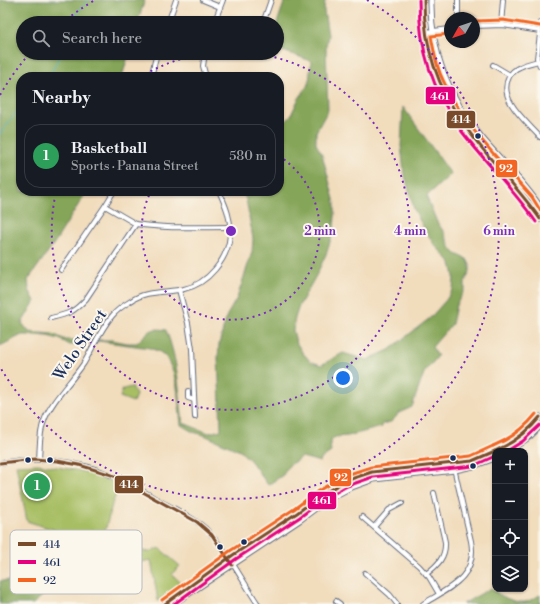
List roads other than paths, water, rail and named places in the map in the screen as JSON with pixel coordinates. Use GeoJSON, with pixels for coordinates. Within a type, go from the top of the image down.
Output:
{"type":"FeatureCollection","features":[{"type":"Feature","properties":{"kind":"main road"},"geometry":{"type":"LineString","coordinates":[[424,0],[425,32],[430,59],[436,76],[451,106],[477,142],[528,200],[540,219]]}},
{"type":"Feature","properties":{"kind":"main road"},"geometry":{"type":"LineString","coordinates":[[431,0],[432,31],[438,57],[445,79],[455,100],[467,120],[522,182],[540,207]]}},
{"type":"Feature","properties":{"kind":"main road"},"geometry":{"type":"LineString","coordinates":[[500,448],[513,441],[539,419]]}},
{"type":"Feature","properties":{"kind":"main road"},"geometry":{"type":"LineString","coordinates":[[513,448],[529,437],[540,426]]}},
{"type":"Feature","properties":{"kind":"main road"},"geometry":{"type":"LineString","coordinates":[[173,604],[337,494],[374,479],[454,467],[492,452]]}},
{"type":"Feature","properties":{"kind":"main road"},"geometry":{"type":"LineString","coordinates":[[165,604],[228,558],[297,513],[333,487],[358,476],[372,472],[473,466],[492,459]]}},
{"type":"Feature","properties":{"kind":"main road"},"geometry":{"type":"LineString","coordinates":[[297,513],[301,519]]}},
{"type":"Feature","properties":{"kind":"street"},"geometry":{"type":"LineString","coordinates":[[170,16],[176,0]]}},
{"type":"Feature","properties":{"kind":"street"},"geometry":{"type":"LineString","coordinates":[[203,0],[220,7]]}},
{"type":"Feature","properties":{"kind":"street"},"geometry":{"type":"LineString","coordinates":[[217,16],[223,0]]}},
{"type":"Feature","properties":{"kind":"street"},"geometry":{"type":"LineString","coordinates":[[265,16],[271,0]]}},
{"type":"Feature","properties":{"kind":"street"},"geometry":{"type":"LineString","coordinates":[[458,0],[458,12]]}},
{"type":"Feature","properties":{"kind":"street"},"geometry":{"type":"LineString","coordinates":[[500,25],[503,0]]}},
{"type":"Feature","properties":{"kind":"street"},"geometry":{"type":"LineString","coordinates":[[480,26],[500,25],[540,31]]}},
{"type":"Feature","properties":{"kind":"street"},"geometry":{"type":"LineString","coordinates":[[425,32],[444,30]]}},
{"type":"Feature","properties":{"kind":"street"},"geometry":{"type":"LineString","coordinates":[[540,34],[537,58],[540,66]]}},
{"type":"Feature","properties":{"kind":"street"},"geometry":{"type":"LineString","coordinates":[[152,72],[155,60]]}},
{"type":"Feature","properties":{"kind":"street"},"geometry":{"type":"LineString","coordinates":[[204,60],[203,66],[205,72]]}},
{"type":"Feature","properties":{"kind":"street"},"geometry":{"type":"LineString","coordinates":[[538,61],[519,67],[510,75],[506,86],[506,91],[508,100],[540,137]]}},
{"type":"Feature","properties":{"kind":"street"},"geometry":{"type":"LineString","coordinates":[[493,65],[510,75]]}},
{"type":"Feature","properties":{"kind":"street"},"geometry":{"type":"LineString","coordinates":[[61,270],[111,196]]}},
{"type":"Feature","properties":{"kind":"street","name":"Welo Street"},"geometry":{"type":"LineString","coordinates":[[39,460],[40,434],[47,414],[84,363],[112,316],[133,299],[144,294],[179,290],[198,284],[212,273],[220,262],[227,249],[230,234],[225,203],[222,196]]}},
{"type":"Feature","properties":{"kind":"street"},"geometry":{"type":"LineString","coordinates":[[105,206],[136,224],[160,227],[230,227]]}},
{"type":"Feature","properties":{"kind":"street"},"geometry":{"type":"LineString","coordinates":[[51,318],[69,314],[78,308],[86,299],[136,224]]}},
{"type":"Feature","properties":{"kind":"street"},"geometry":{"type":"LineString","coordinates":[[179,290],[188,323],[192,348],[195,417]]}},
{"type":"Feature","properties":{"kind":"street"},"geometry":{"type":"LineString","coordinates":[[188,391],[188,398],[194,400]]}},
{"type":"Feature","properties":{"kind":"street"},"geometry":{"type":"LineString","coordinates":[[0,462],[39,460],[79,464],[122,480],[197,522],[212,535],[258,604]]}},
{"type":"Feature","properties":{"kind":"street"},"geometry":{"type":"LineString","coordinates":[[423,604],[458,582],[467,570],[472,556],[471,541],[454,467]]}},
{"type":"Feature","properties":{"kind":"street"},"geometry":{"type":"LineString","coordinates":[[426,574],[439,563],[445,548],[434,492]]}},
{"type":"Feature","properties":{"kind":"street"},"geometry":{"type":"LineString","coordinates":[[374,528],[389,510],[402,503]]}},
{"type":"Feature","properties":{"kind":"street"},"geometry":{"type":"LineString","coordinates":[[362,517],[426,574],[439,594]]}},
{"type":"Feature","properties":{"kind":"street"},"geometry":{"type":"LineString","coordinates":[[365,573],[390,595],[397,604]]}},
{"type":"Feature","properties":{"kind":"waterway"},"geometry":{"type":"LineString","coordinates":[[75,16],[88,0]]}},
{"type":"Feature","properties":{"kind":"waterway"},"geometry":{"type":"LineString","coordinates":[[52,72],[58,60]]}},
{"type":"Feature","properties":{"kind":"waterway"},"geometry":{"type":"LineString","coordinates":[[0,134],[16,113]]}},
{"type":"Feature","properties":{"kind":"place","name":"Basketball"},"geometry":{"type":"Point","coordinates":[37,486]}}]}
